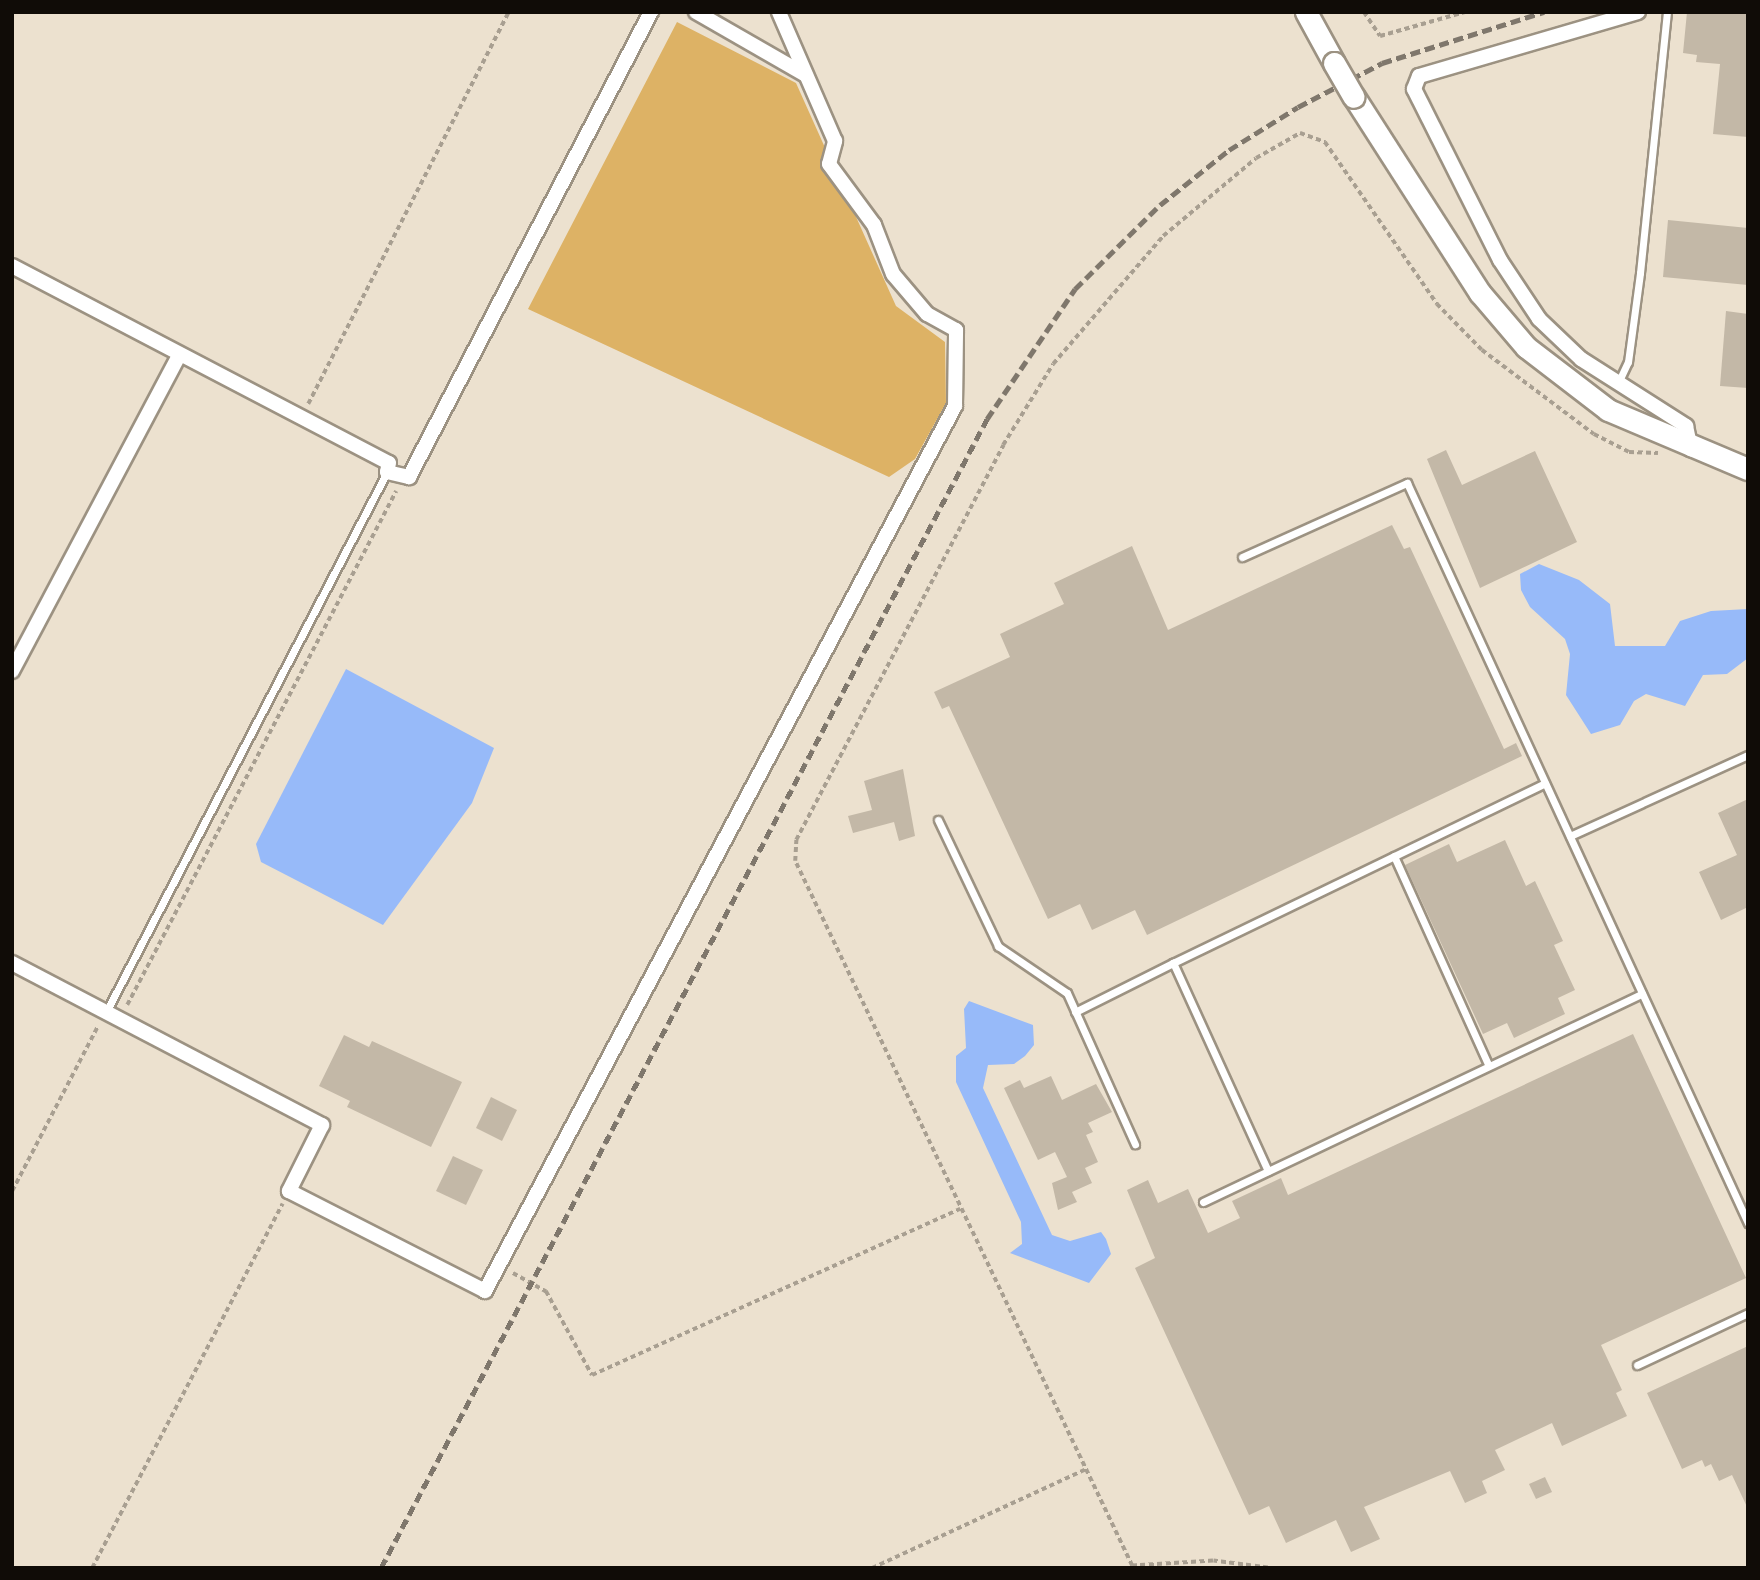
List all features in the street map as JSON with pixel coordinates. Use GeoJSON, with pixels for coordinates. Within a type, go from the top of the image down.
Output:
{"type":"FeatureCollection","features":[{"type":"Feature","properties":{"kind":"street"},"geometry":{"type":"LineString","coordinates":[[12,266],[179,355],[302,415],[389,463],[387,472],[409,477],[651,12]]}},
{"type":"Feature","properties":{"kind":"street"},"geometry":{"type":"LineString","coordinates":[[696,12],[804,74]]}},
{"type":"Feature","properties":{"kind":"street"},"geometry":{"type":"LineString","coordinates":[[12,963],[322,1125],[289,1191],[485,1291],[955,406],[956,330],[927,314],[893,274],[874,225],[829,164],[835,141],[779,12]]}},
{"type":"Feature","properties":{"kind":"street"},"geometry":{"type":"LineString","coordinates":[[1306,12],[1354,97],[1480,293],[1526,347],[1608,410],[1691,449],[1748,469]]}},
{"type":"Feature","properties":{"kind":"street"},"geometry":{"type":"LineString","coordinates":[[1638,12],[1504,48],[1419,76],[1414,83],[1520,292],[1558,339],[1618,383],[1686,426],[1691,449]]}},
{"type":"Feature","properties":{"kind":"street"},"geometry":{"type":"LineString","coordinates":[[12,671],[179,355]]}},
{"type":"Feature","properties":{"kind":"lane"},"geometry":{"type":"LineString","coordinates":[[1618,383],[1628,362],[1640,272],[1667,12]]}},
{"type":"Feature","properties":{"kind":"lane"},"geometry":{"type":"LineString","coordinates":[[106,1012],[387,472]]}},
{"type":"Feature","properties":{"kind":"lane"},"geometry":{"type":"LineString","coordinates":[[1242,557],[1407,483],[1748,1223]]}},
{"type":"Feature","properties":{"kind":"lane"},"geometry":{"type":"LineString","coordinates":[[1570,836],[1748,755]]}},
{"type":"Feature","properties":{"kind":"lane"},"geometry":{"type":"LineString","coordinates":[[1075,1012],[1545,783]]}},
{"type":"Feature","properties":{"kind":"lane"},"geometry":{"type":"LineString","coordinates":[[937,820],[998,946],[1067,993],[1135,1144]]}},
{"type":"Feature","properties":{"kind":"lane"},"geometry":{"type":"LineString","coordinates":[[1394,856],[1489,1066]]}},
{"type":"Feature","properties":{"kind":"lane"},"geometry":{"type":"LineString","coordinates":[[1173,963],[1268,1171]]}},
{"type":"Feature","properties":{"kind":"lane"},"geometry":{"type":"LineString","coordinates":[[1203,1202],[1642,994]]}},
{"type":"Feature","properties":{"kind":"lane"},"geometry":{"type":"LineString","coordinates":[[1637,1365],[1748,1313]]}},
{"type":"Feature","properties":{"kind":"path"},"geometry":{"type":"LineString","coordinates":[[302,415],[509,12]]}},
{"type":"Feature","properties":{"kind":"path"},"geometry":{"type":"LineString","coordinates":[[1364,12],[1380,36],[1465,12]]}},
{"type":"Feature","properties":{"kind":"path"},"geometry":{"type":"LineString","coordinates":[[1268,1568],[1213,1561],[1132,1566],[795,861],[796,840],[1003,445],[1087,319],[1163,236],[1227,181],[1300,133],[1325,142],[1457,327],[1594,434],[1629,452]]}},
{"type":"Feature","properties":{"kind":"path"},"geometry":{"type":"LineString","coordinates":[[120,1019],[402,476]]}},
{"type":"Feature","properties":{"kind":"path"},"geometry":{"type":"LineString","coordinates":[[12,1191],[106,1012]]}},
{"type":"Feature","properties":{"kind":"path"},"geometry":{"type":"LineString","coordinates":[[92,1568],[289,1191]]}},
{"type":"Feature","properties":{"kind":"path"},"geometry":{"type":"LineString","coordinates":[[498,1265],[546,1291],[592,1375],[960,1209]]}},
{"type":"Feature","properties":{"kind":"path"},"geometry":{"type":"LineString","coordinates":[[872,1568],[1086,1469]]}},
{"type":"Feature","properties":{"kind":"shaded area"},"geometry":{"type":"Polygon","coordinates":[[[677,22],[796,83],[896,306],[945,342],[946,403],[915,459],[889,477],[528,309],[677,22]]]}},
{"type":"Feature","properties":{"kind":"water"},"geometry":{"type":"Polygon","coordinates":[[[1539,564],[1579,580],[1610,604],[1615,646],[1665,646],[1680,621],[1711,611],[1748,609],[1748,658],[1727,674],[1703,675],[1685,706],[1646,694],[1634,701],[1620,725],[1591,734],[1566,695],[1570,654],[1565,639],[1530,607],[1521,590],[1520,574],[1539,564]]]}},
{"type":"Feature","properties":{"kind":"water"},"geometry":{"type":"Polygon","coordinates":[[[346,669],[494,748],[472,803],[383,925],[261,862],[256,844],[346,669]]]}},
{"type":"Feature","properties":{"kind":"water"},"geometry":{"type":"Polygon","coordinates":[[[969,1001],[1033,1025],[1034,1045],[1014,1064],[988,1065],[983,1088],[1052,1235],[1070,1241],[1101,1232],[1106,1239],[1111,1254],[1089,1283],[1010,1253],[1022,1244],[1021,1222],[956,1082],[956,1056],[966,1048],[964,1009],[969,1001]]]}},
{"type":"Feature","properties":{"kind":"building"},"geometry":{"type":"Polygon","coordinates":[[[1687,12],[1748,14],[1748,137],[1713,134],[1720,64],[1696,62],[1697,55],[1683,53],[1687,12]]]}},
{"type":"Feature","properties":{"kind":"building"},"geometry":{"type":"Polygon","coordinates":[[[1668,220],[1748,228],[1748,285],[1663,277],[1668,220]]]}},
{"type":"Feature","properties":{"kind":"building"},"geometry":{"type":"Polygon","coordinates":[[[1726,311],[1748,314],[1748,388],[1720,386],[1726,311]]]}},
{"type":"Feature","properties":{"kind":"building"},"geometry":{"type":"Polygon","coordinates":[[[1446,450],[1462,485],[1535,451],[1577,542],[1480,588],[1427,459],[1446,450]]]}},
{"type":"Feature","properties":{"kind":"building"},"geometry":{"type":"Polygon","coordinates":[[[1392,525],[1404,549],[1410,547],[1504,749],[1516,743],[1522,756],[1147,935],[1135,910],[1092,930],[1080,904],[1048,919],[949,706],[942,709],[934,692],[1010,657],[1000,634],[1064,604],[1054,583],[1132,546],[1168,630],[1392,525]]]}},
{"type":"Feature","properties":{"kind":"building"},"geometry":{"type":"Polygon","coordinates":[[[903,769],[915,836],[899,841],[894,822],[853,833],[848,816],[872,810],[864,781],[903,769]]]}},
{"type":"Feature","properties":{"kind":"building"},"geometry":{"type":"Polygon","coordinates":[[[1748,799],[1748,907],[1721,920],[1699,872],[1737,855],[1718,813],[1748,799]]]}},
{"type":"Feature","properties":{"kind":"building"},"geometry":{"type":"Polygon","coordinates":[[[1505,840],[1526,886],[1535,881],[1563,941],[1554,945],[1575,990],[1558,998],[1565,1014],[1514,1038],[1507,1023],[1483,1034],[1405,865],[1449,844],[1457,862],[1505,840]]]}},
{"type":"Feature","properties":{"kind":"building"},"geometry":{"type":"Polygon","coordinates":[[[1633,1034],[1746,1278],[1601,1345],[1622,1390],[1616,1393],[1627,1416],[1562,1446],[1552,1423],[1495,1450],[1505,1470],[1482,1481],[1487,1493],[1465,1503],[1450,1471],[1364,1507],[1380,1539],[1351,1552],[1336,1520],[1286,1543],[1269,1506],[1249,1515],[1135,1268],[1155,1258],[1127,1190],[1148,1180],[1158,1203],[1188,1189],[1208,1233],[1240,1218],[1232,1201],[1281,1178],[1288,1195],[1633,1034]]]}},
{"type":"Feature","properties":{"kind":"building"},"geometry":{"type":"Polygon","coordinates":[[[344,1035],[369,1047],[372,1041],[462,1082],[431,1147],[347,1107],[350,1101],[319,1086],[344,1035]]]}},
{"type":"Feature","properties":{"kind":"building"},"geometry":{"type":"Polygon","coordinates":[[[1051,1076],[1062,1100],[1096,1084],[1112,1112],[1088,1123],[1093,1132],[1086,1135],[1098,1162],[1085,1168],[1092,1183],[1072,1192],[1077,1202],[1058,1210],[1052,1183],[1067,1177],[1055,1152],[1038,1160],[1004,1088],[1020,1080],[1024,1088],[1051,1076]]]}},
{"type":"Feature","properties":{"kind":"building"},"geometry":{"type":"Polygon","coordinates":[[[491,1097],[517,1110],[502,1141],[476,1128],[491,1097]]]}},
{"type":"Feature","properties":{"kind":"building"},"geometry":{"type":"Polygon","coordinates":[[[453,1156],[483,1170],[466,1205],[436,1191],[453,1156]]]}},
{"type":"Feature","properties":{"kind":"building"},"geometry":{"type":"Polygon","coordinates":[[[1748,1346],[1748,1509],[1732,1475],[1719,1481],[1711,1464],[1705,1467],[1702,1460],[1682,1469],[1647,1393],[1748,1346]]]}},
{"type":"Feature","properties":{"kind":"building"},"geometry":{"type":"Polygon","coordinates":[[[1545,1477],[1552,1492],[1536,1499],[1529,1484],[1545,1477]]]}},
{"type":"Feature","properties":{"kind":"railway"},"geometry":{"type":"LineString","coordinates":[[381,1568],[987,419],[1075,289],[1160,205],[1229,150],[1298,107],[1382,63],[1544,12]]}}]}
